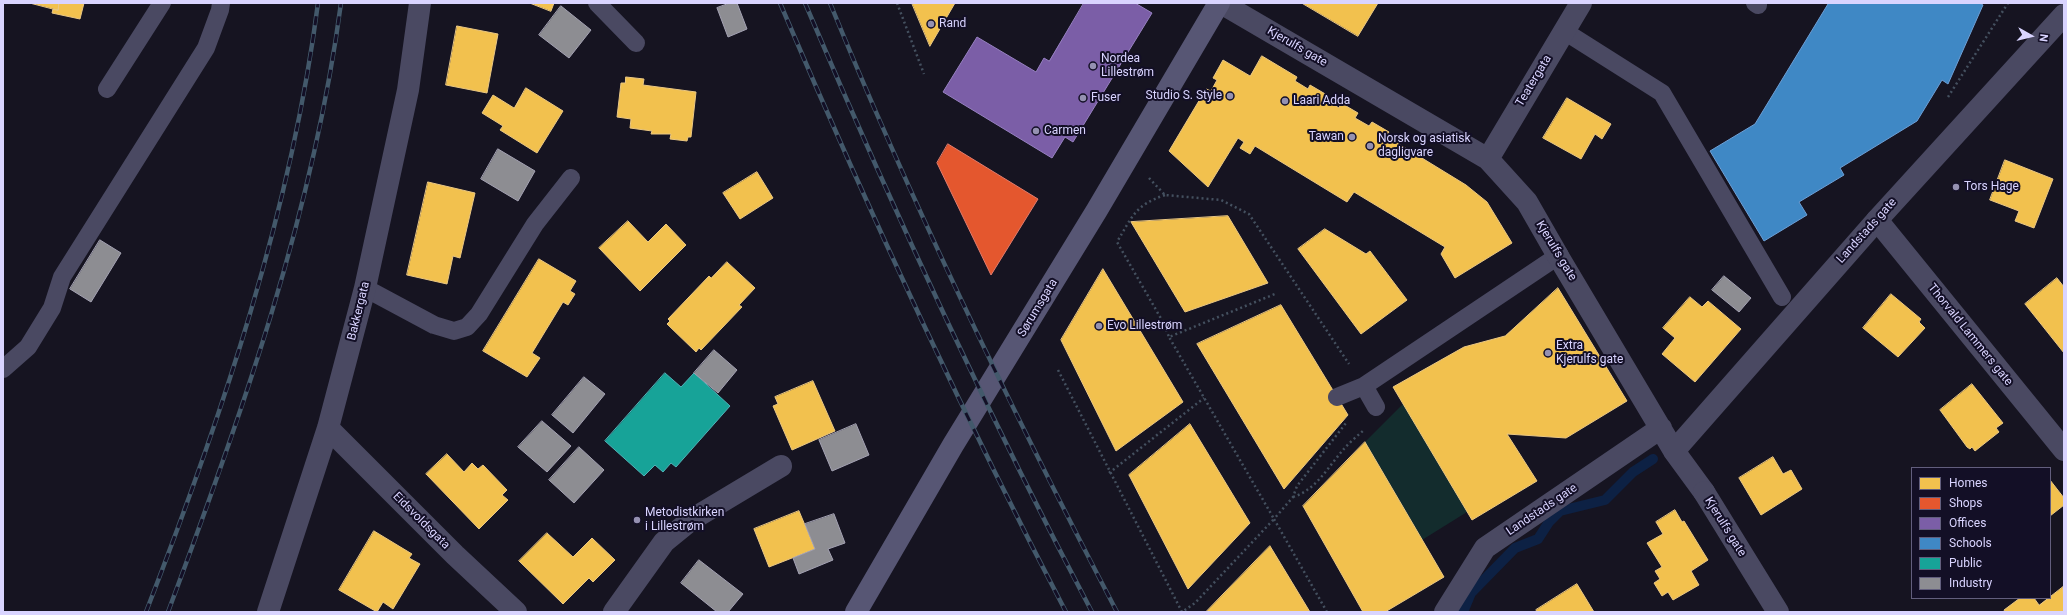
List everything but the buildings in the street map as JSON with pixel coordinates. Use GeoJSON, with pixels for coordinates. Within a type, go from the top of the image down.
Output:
{"type":"FeatureCollection","features":[{"type":"Feature","properties":{"kind":"main road","name":"Sørumsgata"},"geometry":{"type":"LineString","coordinates":[[856,612],[953,445],[1097,210],[1220,3]]}},
{"type":"Feature","properties":{"kind":"street","name":"Bakkergata"},"geometry":{"type":"LineString","coordinates":[[268,612],[328,428],[365,288],[408,90],[420,3]]}},
{"type":"Feature","properties":{"kind":"street","name":"Kjerulfs gate"},"geometry":{"type":"LineString","coordinates":[[1220,3],[1488,159],[1527,202],[1674,451],[1704,492],[1778,612]]}},
{"type":"Feature","properties":{"kind":"street","name":"Teatergata"},"geometry":{"type":"LineString","coordinates":[[1488,159],[1581,3]]}},
{"type":"Feature","properties":{"kind":"street","name":"Landstads gate"},"geometry":{"type":"LineString","coordinates":[[1674,451],[1877,220],[2064,15]]}},
{"type":"Feature","properties":{"kind":"street","name":"Thorvald Lammers gate"},"geometry":{"type":"LineString","coordinates":[[1877,220],[2064,450]]}},
{"type":"Feature","properties":{"kind":"street","name":"Eidsvoldsgata"},"geometry":{"type":"LineString","coordinates":[[328,428],[455,555],[516,612]]}},
{"type":"Feature","properties":{"kind":"street","name":"Landstads gate"},"geometry":{"type":"LineString","coordinates":[[1445,612],[1485,548],[1661,428]]}},
{"type":"Feature","properties":{"kind":"street"},"geometry":{"type":"LineString","coordinates":[[614,612],[664,542],[691,520],[781,466]]}},
{"type":"Feature","properties":{"kind":"lane"},"geometry":{"type":"LineString","coordinates":[[107,89],[162,3]]}},
{"type":"Feature","properties":{"kind":"lane"},"geometry":{"type":"LineString","coordinates":[[3,369],[28,347],[52,308],[62,277],[206,48],[220,10],[221,3]]}},
{"type":"Feature","properties":{"kind":"lane"},"geometry":{"type":"LineString","coordinates":[[596,3],[636,43]]}},
{"type":"Feature","properties":{"kind":"lane"},"geometry":{"type":"LineString","coordinates":[[1564,30],[1662,93],[1782,297]]}},
{"type":"Feature","properties":{"kind":"lane"},"geometry":{"type":"LineString","coordinates":[[365,288],[434,326],[454,331],[467,327],[479,314],[535,224],[572,178]]}},
{"type":"Feature","properties":{"kind":"lane"},"geometry":{"type":"LineString","coordinates":[[1337,397],[1364,386],[1558,256]]}},
{"type":"Feature","properties":{"kind":"lane"},"geometry":{"type":"LineString","coordinates":[[1364,386],[1376,407]]}},
{"type":"Feature","properties":{"kind":"path"},"geometry":{"type":"LineString","coordinates":[[897,3],[924,74]]}},
{"type":"Feature","properties":{"kind":"path"},"geometry":{"type":"LineString","coordinates":[[1149,178],[1165,195]]}},
{"type":"Feature","properties":{"kind":"path"},"geometry":{"type":"LineString","coordinates":[[1327,612],[1169,337],[1163,322],[1117,242],[1137,208],[1152,199],[1165,195],[1221,200],[1249,214],[1364,386]]}},
{"type":"Feature","properties":{"kind":"path"},"geometry":{"type":"LineString","coordinates":[[1169,337],[1275,294]]}},
{"type":"Feature","properties":{"kind":"path"},"geometry":{"type":"LineString","coordinates":[[1058,370],[1109,473],[1182,612],[1195,603],[1274,519],[1293,497],[1298,486],[1338,433]]}},
{"type":"Feature","properties":{"kind":"path"},"geometry":{"type":"LineString","coordinates":[[1109,473],[1204,398]]}},
{"type":"Feature","properties":{"kind":"path"},"geometry":{"type":"LineString","coordinates":[[1293,497],[1302,495],[1328,471],[1343,450],[1370,425]]}},
{"type":"Feature","properties":{"kind":"green space"},"geometry":{"type":"Polygon","coordinates":[[[1403,404],[1467,512],[1422,540],[1365,442],[1403,404]]]}},
{"type":"Feature","properties":{"kind":"waterway"},"geometry":{"type":"LineString","coordinates":[[1463,612],[1471,593],[1515,548],[1538,539],[1549,522],[1560,511],[1605,500],[1633,472],[1653,459]]}},
{"type":"Feature","properties":{"kind":"railway"},"geometry":{"type":"LineString","coordinates":[[146,612],[201,464],[227,388],[272,236],[306,81],[318,3]]}},
{"type":"Feature","properties":{"kind":"railway"},"geometry":{"type":"LineString","coordinates":[[168,612],[196,538],[248,388],[272,312],[313,159],[329,82],[341,3]]}},
{"type":"Feature","properties":{"kind":"railway"},"geometry":{"type":"LineString","coordinates":[[780,3],[847,158],[917,310],[1027,537],[1066,612]]}},
{"type":"Feature","properties":{"kind":"railway"},"geometry":{"type":"LineString","coordinates":[[805,3],[872,158],[942,310],[1015,462],[1092,612]]}},
{"type":"Feature","properties":{"kind":"railway"},"geometry":{"type":"LineString","coordinates":[[830,3],[862,81],[966,311],[1040,462],[1117,612]]}},
{"type":"Feature","properties":{"kind":"place","name":"Rand"},"geometry":{"type":"Point","coordinates":[931,24]}},
{"type":"Feature","properties":{"kind":"place","name":"Nordea Lillestrøm"},"geometry":{"type":"Point","coordinates":[1093,66]}},
{"type":"Feature","properties":{"kind":"place","name":"Studio S. Style"},"geometry":{"type":"Point","coordinates":[1230,96]}},
{"type":"Feature","properties":{"kind":"place","name":"Fuser"},"geometry":{"type":"Point","coordinates":[1083,98]}},
{"type":"Feature","properties":{"kind":"place","name":"Laari Adda"},"geometry":{"type":"Point","coordinates":[1285,101]}},
{"type":"Feature","properties":{"kind":"place","name":"Carmen"},"geometry":{"type":"Point","coordinates":[1036,131]}},
{"type":"Feature","properties":{"kind":"place","name":"Tawan"},"geometry":{"type":"Point","coordinates":[1352,137]}},
{"type":"Feature","properties":{"kind":"place","name":"Norsk og asiatisk dagligvare"},"geometry":{"type":"Point","coordinates":[1370,146]}},
{"type":"Feature","properties":{"kind":"place","name":"Tors Hage"},"geometry":{"type":"Point","coordinates":[1956,187]}},
{"type":"Feature","properties":{"kind":"place","name":"Evo Lillestrøm"},"geometry":{"type":"Point","coordinates":[1099,326]}},
{"type":"Feature","properties":{"kind":"place","name":"Extra Kjerulfs gate"},"geometry":{"type":"Point","coordinates":[1548,353]}},
{"type":"Feature","properties":{"kind":"place","name":"Metodistkirken i Lillestrøm"},"geometry":{"type":"Point","coordinates":[637,520]}}]}
